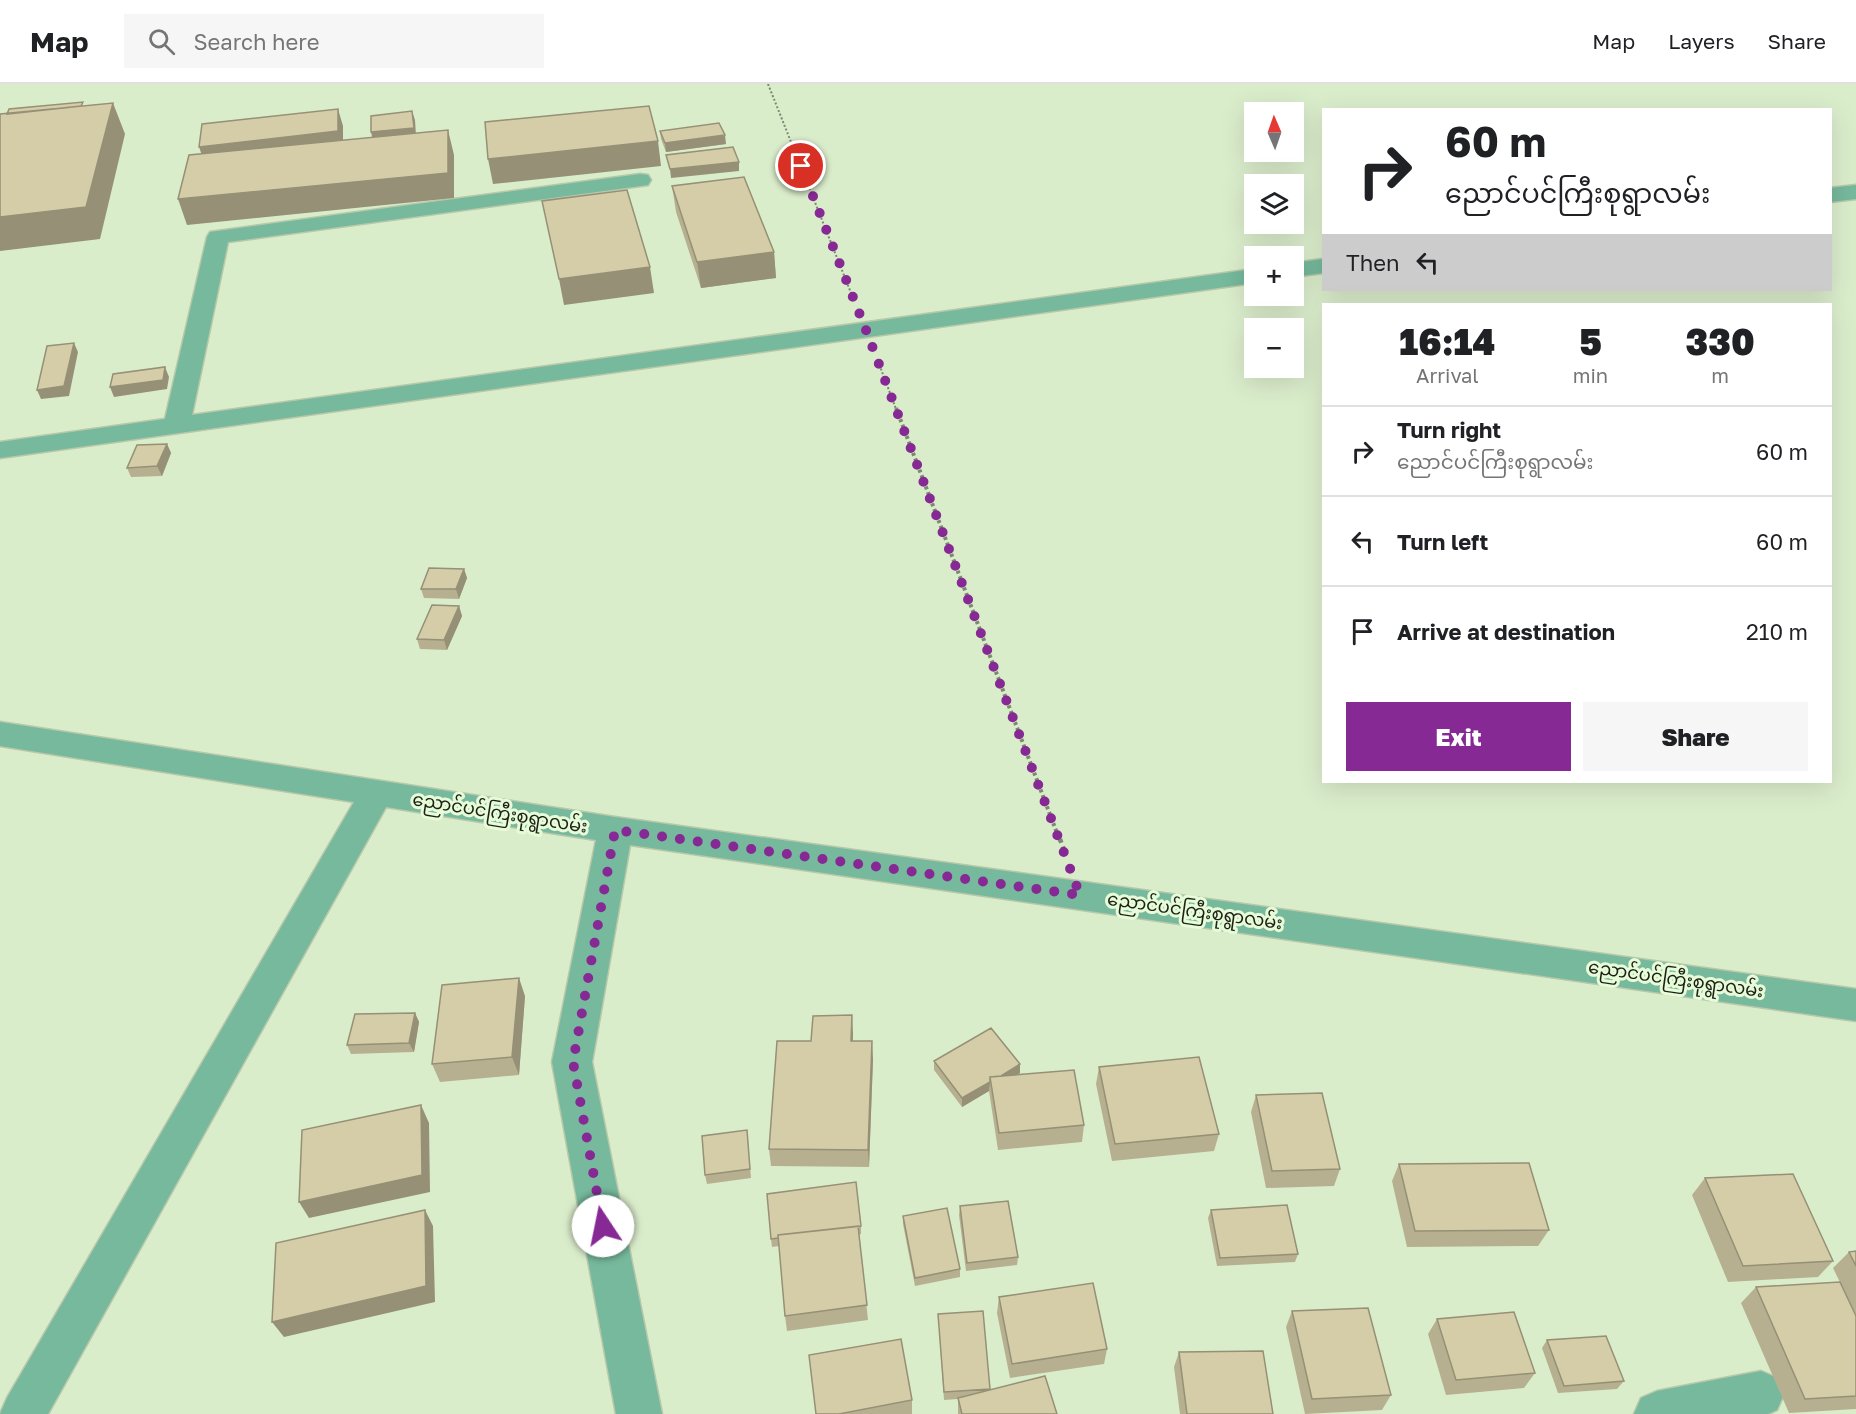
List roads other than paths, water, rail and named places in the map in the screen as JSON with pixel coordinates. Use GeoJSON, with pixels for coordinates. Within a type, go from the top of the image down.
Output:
{"type":"FeatureCollection","features":[{"type":"Feature","properties":{"kind":"street"},"geometry":{"type":"LineString","coordinates":[[177,425],[218,237],[640,180]]}},
{"type":"Feature","properties":{"kind":"street"},"geometry":{"type":"LineString","coordinates":[[1832,195],[1856,192]]}},
{"type":"Feature","properties":{"kind":"street"},"geometry":{"type":"LineString","coordinates":[[1304,269],[1322,266]]}},
{"type":"Feature","properties":{"kind":"street"},"geometry":{"type":"LineString","coordinates":[[0,450],[1244,277]]}},
{"type":"Feature","properties":{"kind":"street","name":"ညောင်ပင်ကြီးစုရွာလမ်း"},"geometry":{"type":"LineString","coordinates":[[0,734],[615,830],[1856,1005]]}},
{"type":"Feature","properties":{"kind":"street"},"geometry":{"type":"LineString","coordinates":[[23,1414],[376,794]]}},
{"type":"Feature","properties":{"kind":"street"},"geometry":{"type":"LineString","coordinates":[[615,830],[573,1062],[639,1414]]}},
{"type":"Feature","properties":{"kind":"street"},"geometry":{"type":"LineString","coordinates":[[1658,1414],[1761,1394]]}}]}
